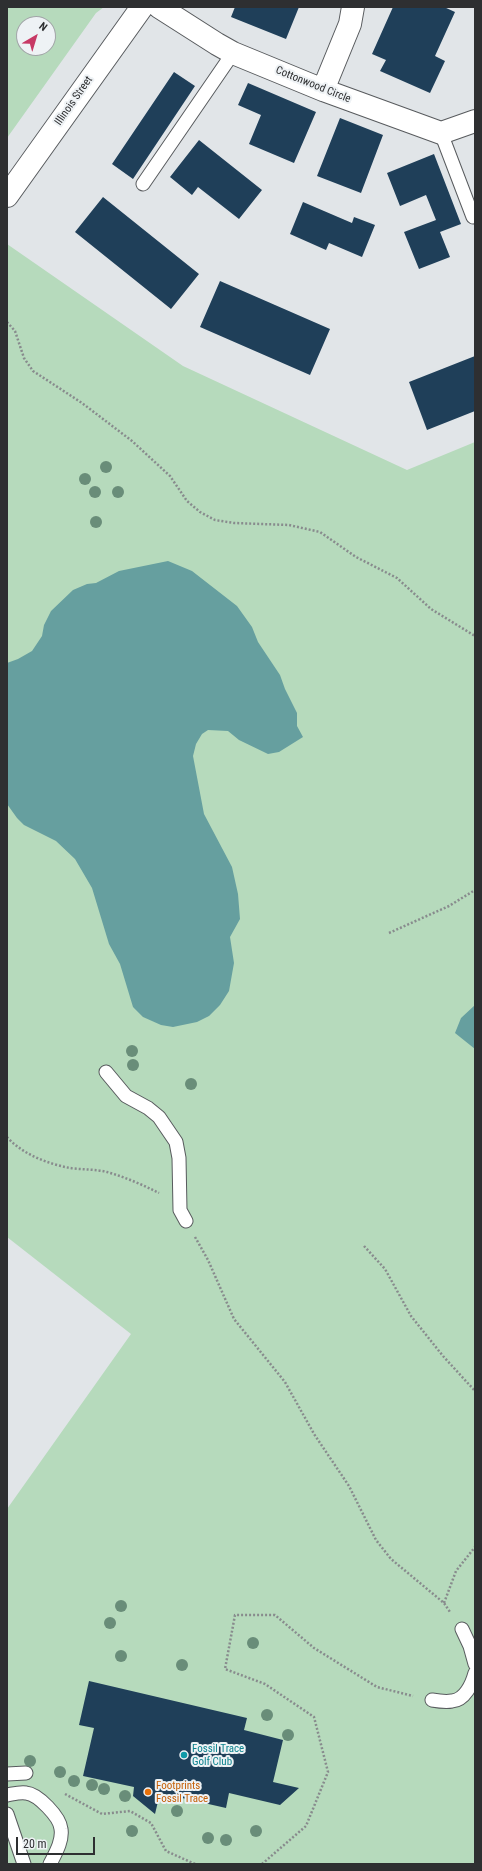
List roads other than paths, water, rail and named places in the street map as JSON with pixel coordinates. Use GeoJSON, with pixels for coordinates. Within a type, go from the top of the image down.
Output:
{"type":"FeatureCollection","features":[{"type":"Feature","properties":{"kind":"street","name":"Illinois Street"},"geometry":{"type":"LineString","coordinates":[[7,196],[142,7]]}},
{"type":"Feature","properties":{"kind":"street","name":"Cottonwood Circle"},"geometry":{"type":"LineString","coordinates":[[159,7],[216,44],[233,53],[323,90],[441,133]]}},
{"type":"Feature","properties":{"kind":"street"},"geometry":{"type":"LineString","coordinates":[[323,90],[350,24],[353,7]]}},
{"type":"Feature","properties":{"kind":"street"},"geometry":{"type":"LineString","coordinates":[[441,133],[475,121]]}},
{"type":"Feature","properties":{"kind":"lane"},"geometry":{"type":"LineString","coordinates":[[143,184],[233,53]]}},
{"type":"Feature","properties":{"kind":"lane"},"geometry":{"type":"LineString","coordinates":[[441,133],[473,217]]}},
{"type":"Feature","properties":{"kind":"lane"},"geometry":{"type":"LineString","coordinates":[[106,1072],[126,1096],[148,1108],[159,1117],[176,1142],[179,1158],[180,1210],[186,1221]]}},
{"type":"Feature","properties":{"kind":"lane"},"geometry":{"type":"LineString","coordinates":[[462,1629],[470,1646],[475,1664]]}},
{"type":"Feature","properties":{"kind":"lane"},"geometry":{"type":"LineString","coordinates":[[432,1700],[453,1701],[463,1695],[472,1684],[475,1673]]}},
{"type":"Feature","properties":{"kind":"lane"},"geometry":{"type":"LineString","coordinates":[[7,1774],[26,1773]]}},
{"type":"Feature","properties":{"kind":"lane"},"geometry":{"type":"LineString","coordinates":[[7,1795],[27,1793],[40,1800],[56,1817],[61,1829],[59,1846],[50,1864]]}},
{"type":"Feature","properties":{"kind":"lane"},"geometry":{"type":"LineString","coordinates":[[7,1814],[24,1864]]}},
{"type":"Feature","properties":{"kind":"water"},"geometry":{"type":"Polygon","coordinates":[[[168,561],[192,571],[237,606],[252,627],[258,642],[280,675],[297,713],[297,726],[303,737],[279,752],[268,754],[239,740],[228,731],[208,730],[202,734],[196,744],[193,756],[204,814],[232,867],[238,894],[240,919],[230,937],[234,963],[229,991],[220,1005],[209,1016],[197,1022],[173,1027],[161,1025],[143,1017],[133,1007],[120,964],[109,944],[92,888],[75,859],[56,841],[24,825],[7,804],[7,663],[32,651],[42,636],[44,625],[51,611],[73,590],[87,584],[96,583],[119,571],[168,561]]]}},
{"type":"Feature","properties":{"kind":"water"},"geometry":{"type":"Polygon","coordinates":[[[475,1005],[475,1049],[455,1033],[461,1018],[475,1005]]]}},
{"type":"Feature","properties":{"kind":"place","name":"Fossil Trace Golf Club"},"geometry":{"type":"Point","coordinates":[184,1755]}},
{"type":"Feature","properties":{"kind":"place","name":"Footprints Fossil Trace"},"geometry":{"type":"Point","coordinates":[148,1792]}}]}
